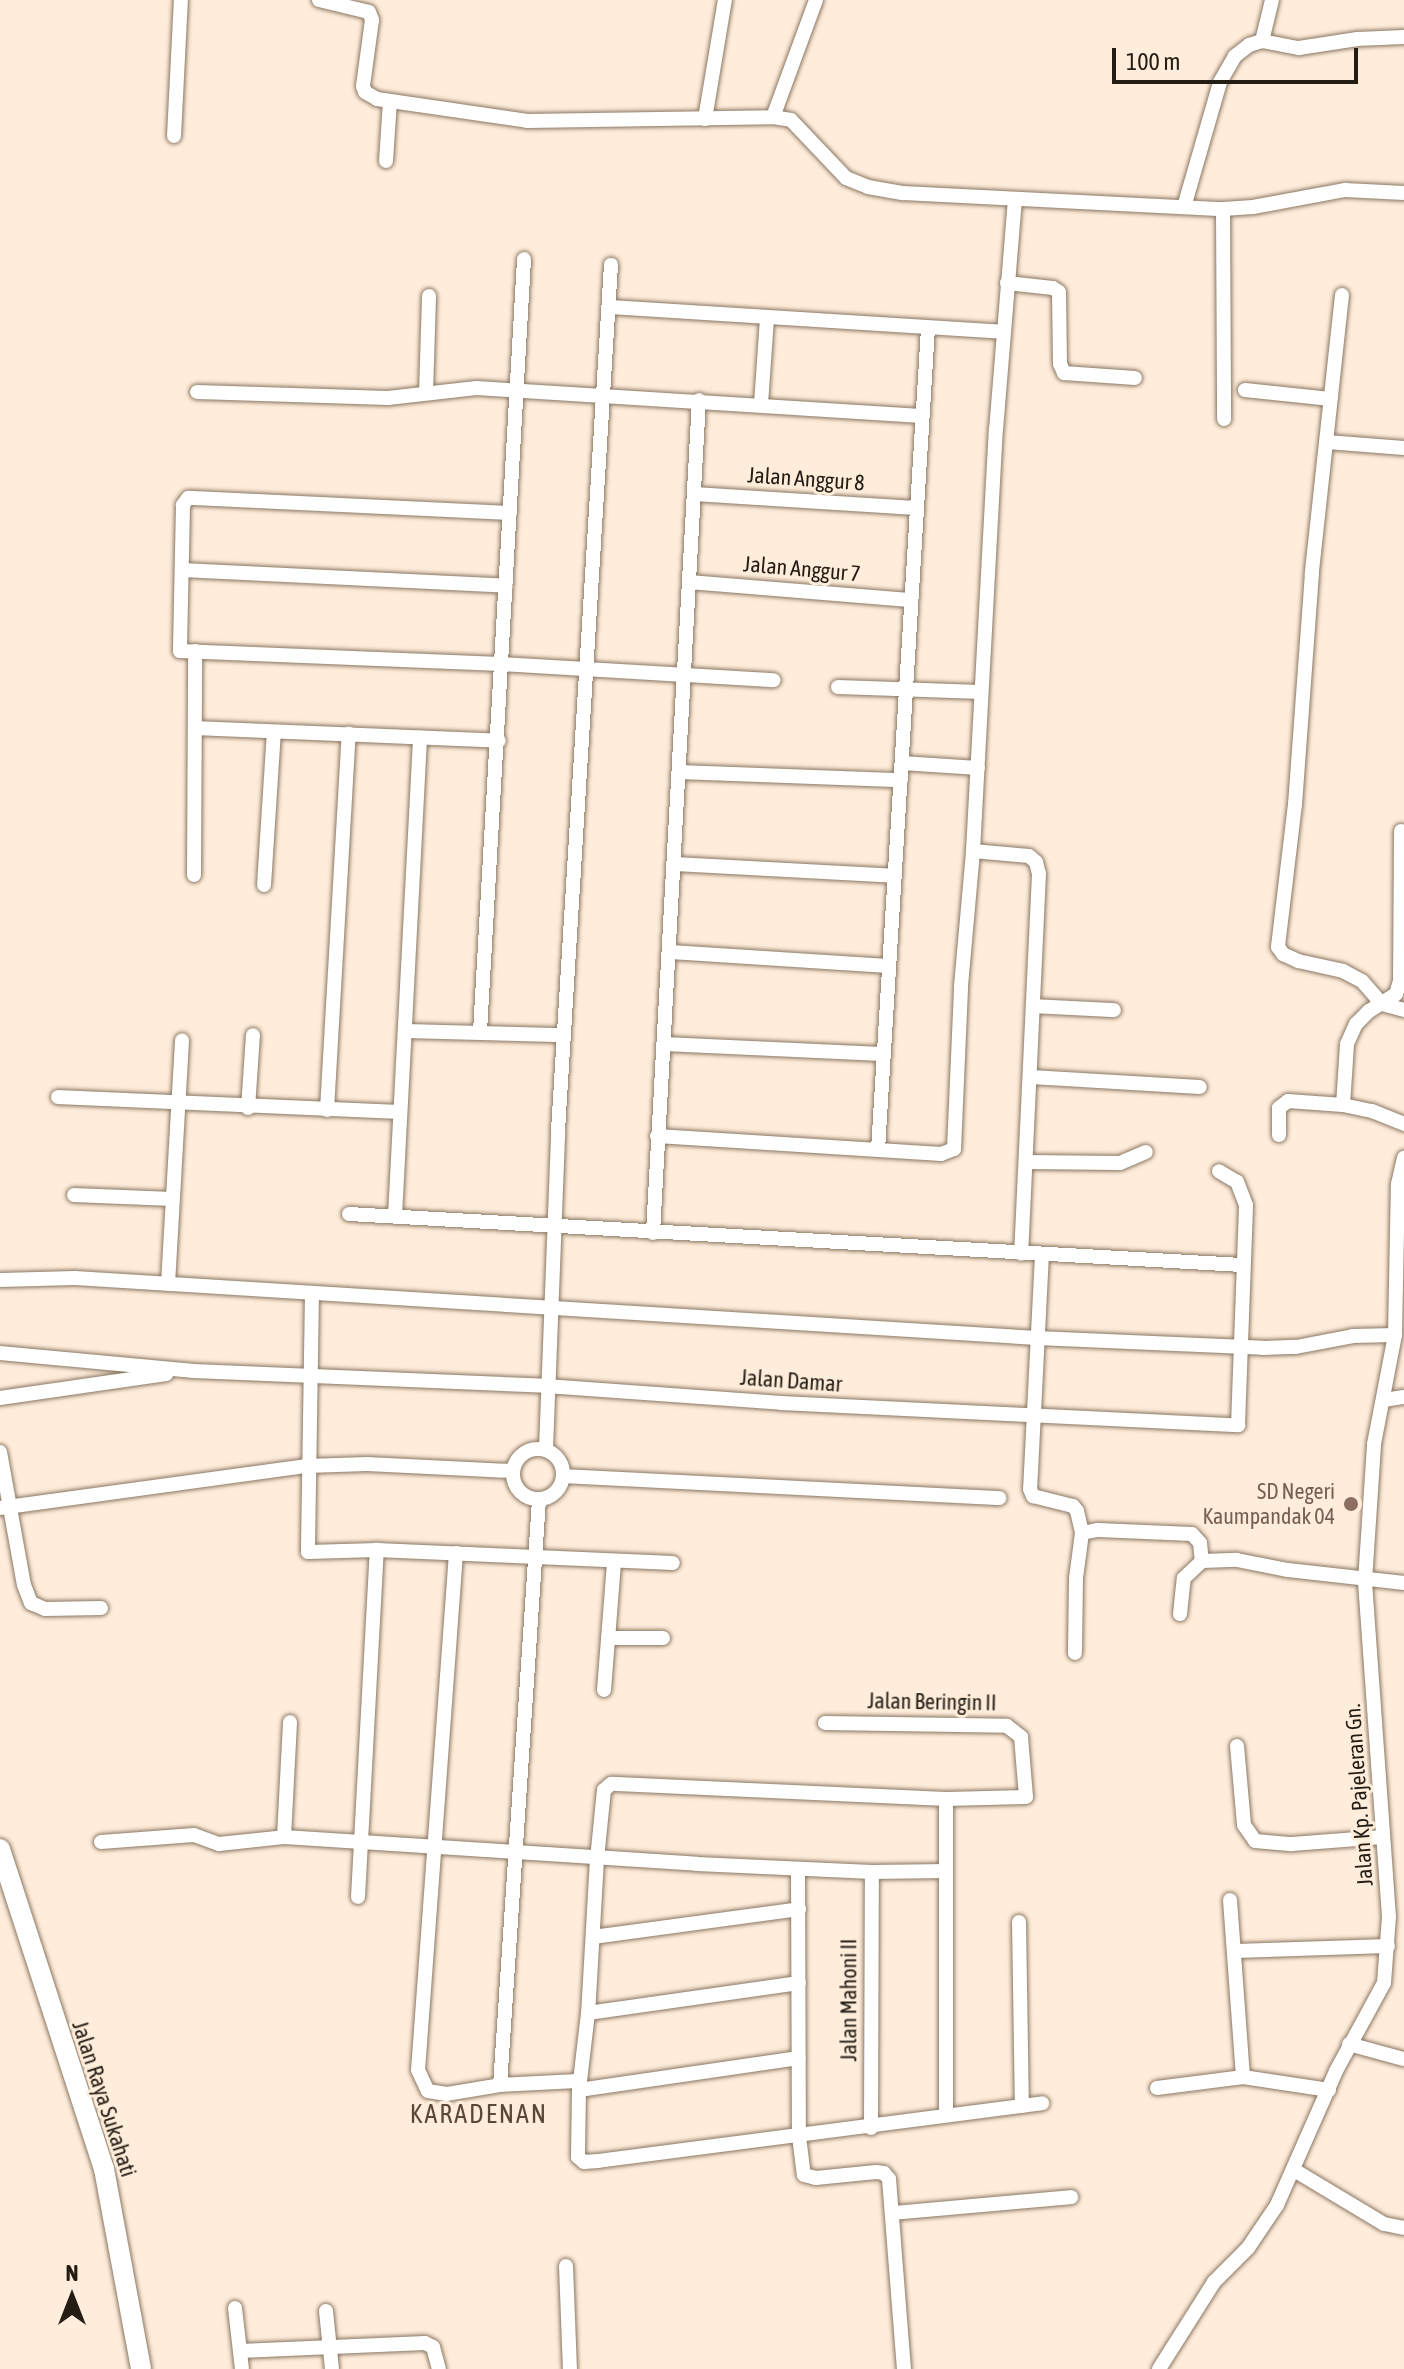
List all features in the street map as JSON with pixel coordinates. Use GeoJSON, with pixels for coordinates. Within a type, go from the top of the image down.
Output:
{"type":"FeatureCollection","features":[{"type":"Feature","properties":{"kind":"main road","name":"Jalan Raya Sukahati"},"geometry":{"type":"LineString","coordinates":[[0,1849],[104,2169],[141,2369]]}},
{"type":"Feature","properties":{"kind":"street"},"geometry":{"type":"LineString","coordinates":[[174,136],[181,0]]}},
{"type":"Feature","properties":{"kind":"street"},"geometry":{"type":"LineString","coordinates":[[319,0],[370,6],[372,20],[363,86],[370,97],[527,121],[773,117],[791,120],[832,166],[846,178],[868,187],[903,193],[1015,201],[1223,209],[1253,207],[1345,190],[1404,193]]}},
{"type":"Feature","properties":{"kind":"street"},"geometry":{"type":"LineString","coordinates":[[705,119],[725,0]]}},
{"type":"Feature","properties":{"kind":"street"},"geometry":{"type":"LineString","coordinates":[[773,117],[816,0]]}},
{"type":"Feature","properties":{"kind":"street"},"geometry":{"type":"LineString","coordinates":[[1262,41],[1272,0]]}},
{"type":"Feature","properties":{"kind":"street"},"geometry":{"type":"LineString","coordinates":[[1184,207],[1220,82],[1235,56],[1249,45],[1262,41],[1299,48],[1357,39],[1404,37]]}},
{"type":"Feature","properties":{"kind":"street"},"geometry":{"type":"LineString","coordinates":[[386,161],[390,101]]}},
{"type":"Feature","properties":{"kind":"street"},"geometry":{"type":"LineString","coordinates":[[657,1136],[941,1154],[951,1152],[957,1143],[961,986],[973,851],[1003,332],[1015,201]]}},
{"type":"Feature","properties":{"kind":"street"},"geometry":{"type":"LineString","coordinates":[[1223,209],[1224,419]]}},
{"type":"Feature","properties":{"kind":"street"},"geometry":{"type":"LineString","coordinates":[[480,1032],[499,741],[524,259]]}},
{"type":"Feature","properties":{"kind":"street"},"geometry":{"type":"LineString","coordinates":[[546,1449],[524,1452],[512,1471],[513,1480],[523,1495],[539,1500],[551,1496],[560,1488],[564,1476],[562,1465],[546,1449],[546,1386],[611,265]]}},
{"type":"Feature","properties":{"kind":"street"},"geometry":{"type":"LineString","coordinates":[[1007,283],[1053,288],[1059,292],[1060,364],[1064,373],[1135,378]]}},
{"type":"Feature","properties":{"kind":"street"},"geometry":{"type":"LineString","coordinates":[[1342,295],[1312,573],[1295,804],[1278,947],[1283,954],[1298,961],[1343,971],[1362,981],[1382,1004],[1404,1010]]}},
{"type":"Feature","properties":{"kind":"street"},"geometry":{"type":"LineString","coordinates":[[426,393],[429,296]]}},
{"type":"Feature","properties":{"kind":"street"},"geometry":{"type":"LineString","coordinates":[[609,307],[1003,332]]}},
{"type":"Feature","properties":{"kind":"street"},"geometry":{"type":"LineString","coordinates":[[761,404],[767,319]]}},
{"type":"Feature","properties":{"kind":"street"},"geometry":{"type":"LineString","coordinates":[[878,1150],[928,328]]}},
{"type":"Feature","properties":{"kind":"street"},"geometry":{"type":"LineString","coordinates":[[197,392],[388,398],[459,388],[699,400],[921,416]]}},
{"type":"Feature","properties":{"kind":"street"},"geometry":{"type":"LineString","coordinates":[[1245,390],[1331,399]]}},
{"type":"Feature","properties":{"kind":"street"},"geometry":{"type":"LineString","coordinates":[[653,1233],[699,400]]}},
{"type":"Feature","properties":{"kind":"street"},"geometry":{"type":"LineString","coordinates":[[1327,442],[1404,448]]}},
{"type":"Feature","properties":{"kind":"street","name":"Jalan Anggur 8"},"geometry":{"type":"LineString","coordinates":[[694,494],[916,508]]}},
{"type":"Feature","properties":{"kind":"street"},"geometry":{"type":"LineString","coordinates":[[510,513],[192,497],[183,505],[180,651],[501,664],[774,680]]}},
{"type":"Feature","properties":{"kind":"street"},"geometry":{"type":"LineString","coordinates":[[184,570],[506,586]]}},
{"type":"Feature","properties":{"kind":"street","name":"Jalan Anggur 7"},"geometry":{"type":"LineString","coordinates":[[690,582],[911,600]]}},
{"type":"Feature","properties":{"kind":"street"},"geometry":{"type":"LineString","coordinates":[[194,875],[195,651]]}},
{"type":"Feature","properties":{"kind":"street"},"geometry":{"type":"LineString","coordinates":[[838,687],[981,692]]}},
{"type":"Feature","properties":{"kind":"street"},"geometry":{"type":"LineString","coordinates":[[195,728],[499,741]]}},
{"type":"Feature","properties":{"kind":"street"},"geometry":{"type":"LineString","coordinates":[[264,885],[274,732]]}},
{"type":"Feature","properties":{"kind":"street"},"geometry":{"type":"LineString","coordinates":[[327,1110],[349,734]]}},
{"type":"Feature","properties":{"kind":"street"},"geometry":{"type":"LineString","coordinates":[[395,1216],[420,738]]}},
{"type":"Feature","properties":{"kind":"street"},"geometry":{"type":"LineString","coordinates":[[902,763],[978,768]]}},
{"type":"Feature","properties":{"kind":"street"},"geometry":{"type":"LineString","coordinates":[[679,772],[901,780]]}},
{"type":"Feature","properties":{"kind":"street"},"geometry":{"type":"LineString","coordinates":[[1343,1105],[1347,1044],[1356,1024],[1396,994],[1400,981],[1401,831]]}},
{"type":"Feature","properties":{"kind":"street"},"geometry":{"type":"LineString","coordinates":[[973,851],[1029,856],[1036,862],[1039,874],[1021,1254]]}},
{"type":"Feature","properties":{"kind":"street"},"geometry":{"type":"LineString","coordinates":[[675,864],[894,876]]}},
{"type":"Feature","properties":{"kind":"street"},"geometry":{"type":"LineString","coordinates":[[670,952],[889,966]]}},
{"type":"Feature","properties":{"kind":"street"},"geometry":{"type":"LineString","coordinates":[[1034,1006],[1114,1010]]}},
{"type":"Feature","properties":{"kind":"street"},"geometry":{"type":"LineString","coordinates":[[406,1031],[564,1035]]}},
{"type":"Feature","properties":{"kind":"street"},"geometry":{"type":"LineString","coordinates":[[248,1108],[253,1035]]}},
{"type":"Feature","properties":{"kind":"street"},"geometry":{"type":"LineString","coordinates":[[168,1284],[182,1040]]}},
{"type":"Feature","properties":{"kind":"street"},"geometry":{"type":"LineString","coordinates":[[664,1044],[882,1054]]}},
{"type":"Feature","properties":{"kind":"street"},"geometry":{"type":"LineString","coordinates":[[1031,1077],[1200,1087]]}},
{"type":"Feature","properties":{"kind":"street"},"geometry":{"type":"LineString","coordinates":[[58,1097],[248,1108],[399,1112]]}},
{"type":"Feature","properties":{"kind":"street"},"geometry":{"type":"LineString","coordinates":[[1279,1135],[1282,1102],[1343,1105],[1372,1111],[1404,1124]]}},
{"type":"Feature","properties":{"kind":"street"},"geometry":{"type":"LineString","coordinates":[[1026,1162],[1120,1163],[1146,1152]]}},
{"type":"Feature","properties":{"kind":"street","name":"Jalan Kp. Pajeleran Gn."},"geometry":{"type":"LineString","coordinates":[[1159,2369],[1214,2282],[1263,2227],[1294,2170],[1349,2044],[1384,1983],[1388,1946],[1383,1837],[1365,1581],[1368,1494],[1376,1429],[1395,1335],[1401,1268],[1398,1184],[1404,1158]]}},
{"type":"Feature","properties":{"kind":"street"},"geometry":{"type":"LineString","coordinates":[[1219,1171],[1237,1182],[1244,1192],[1242,1348]]}},
{"type":"Feature","properties":{"kind":"street"},"geometry":{"type":"LineString","coordinates":[[74,1195],[172,1199]]}},
{"type":"Feature","properties":{"kind":"street"},"geometry":{"type":"LineString","coordinates":[[349,1214],[1242,1265]]}},
{"type":"Feature","properties":{"kind":"street"},"geometry":{"type":"LineString","coordinates":[[1042,1254],[1030,1489],[1033,1496],[1073,1506],[1082,1533],[1076,1578],[1075,1653]]}},
{"type":"Feature","properties":{"kind":"street"},"geometry":{"type":"LineString","coordinates":[[0,1280],[41,1276],[1242,1348],[1296,1347],[1353,1336],[1395,1335]]}},
{"type":"Feature","properties":{"kind":"street"},"geometry":{"type":"LineString","coordinates":[[312,1293],[308,1375],[308,1552],[377,1550],[673,1563]]}},
{"type":"Feature","properties":{"kind":"street","name":"Jalan Damar"},"geometry":{"type":"LineString","coordinates":[[194,1371],[546,1386],[1034,1417],[1238,1425],[1242,1348]]}},
{"type":"Feature","properties":{"kind":"street"},"geometry":{"type":"LineString","coordinates":[[0,1353],[194,1371]]}},
{"type":"Feature","properties":{"kind":"street"},"geometry":{"type":"LineString","coordinates":[[0,1398],[194,1371]]}},
{"type":"Feature","properties":{"kind":"street"},"geometry":{"type":"LineString","coordinates":[[1384,1400],[1404,1397]]}},
{"type":"Feature","properties":{"kind":"street"},"geometry":{"type":"LineString","coordinates":[[0,1452],[4,1512],[31,1603],[45,1609],[101,1608]]}},
{"type":"Feature","properties":{"kind":"street"},"geometry":{"type":"LineString","coordinates":[[4,1512],[307,1466],[367,1464],[512,1471]]}},
{"type":"Feature","properties":{"kind":"street"},"geometry":{"type":"LineString","coordinates":[[564,1476],[999,1498]]}},
{"type":"Feature","properties":{"kind":"street"},"geometry":{"type":"LineString","coordinates":[[500,2085],[539,1500]]}},
{"type":"Feature","properties":{"kind":"street"},"geometry":{"type":"LineString","coordinates":[[1082,1533],[1098,1530],[1192,1534],[1200,1543],[1202,1561]]}},
{"type":"Feature","properties":{"kind":"street"},"geometry":{"type":"LineString","coordinates":[[358,1897],[377,1550]]}},
{"type":"Feature","properties":{"kind":"street"},"geometry":{"type":"LineString","coordinates":[[456,1553],[418,2070],[422,2083],[428,2091],[447,2094],[500,2085],[579,2085],[799,2058]]}},
{"type":"Feature","properties":{"kind":"street"},"geometry":{"type":"LineString","coordinates":[[1180,1614],[1184,1578],[1202,1561],[1237,1560],[1365,1581],[1404,1583]]}},
{"type":"Feature","properties":{"kind":"street"},"geometry":{"type":"LineString","coordinates":[[604,1690],[614,1562]]}},
{"type":"Feature","properties":{"kind":"street"},"geometry":{"type":"LineString","coordinates":[[608,1638],[663,1638]]}},
{"type":"Feature","properties":{"kind":"street"},"geometry":{"type":"LineString","coordinates":[[284,1837],[290,1722]]}},
{"type":"Feature","properties":{"kind":"street","name":"Jalan Beringin II"},"geometry":{"type":"LineString","coordinates":[[825,1723],[1007,1726],[1021,1737],[1026,1797],[946,1799]]}},
{"type":"Feature","properties":{"kind":"street"},"geometry":{"type":"LineString","coordinates":[[1237,1746],[1244,1825],[1255,1841],[1292,1844],[1383,1837]]}},
{"type":"Feature","properties":{"kind":"street"},"geometry":{"type":"LineString","coordinates":[[946,2115],[946,1799],[611,1784],[604,1790],[588,2013],[579,2085],[577,2154],[584,2162],[871,2128],[1042,2103]]}},
{"type":"Feature","properties":{"kind":"street"},"geometry":{"type":"LineString","coordinates":[[101,1842],[194,1835],[219,1844],[284,1837],[597,1859],[872,1872],[945,1871]]}},
{"type":"Feature","properties":{"kind":"street"},"geometry":{"type":"LineString","coordinates":[[798,1869],[799,2136],[807,2178],[884,2173],[889,2179],[904,2369]]}},
{"type":"Feature","properties":{"kind":"street","name":"Jalan Mahoni II"},"geometry":{"type":"LineString","coordinates":[[871,2128],[872,1872]]}},
{"type":"Feature","properties":{"kind":"street"},"geometry":{"type":"LineString","coordinates":[[1230,1900],[1243,2077]]}},
{"type":"Feature","properties":{"kind":"street"},"geometry":{"type":"LineString","coordinates":[[593,1937],[799,1909]]}},
{"type":"Feature","properties":{"kind":"street"},"geometry":{"type":"LineString","coordinates":[[1019,1922],[1022,2106]]}},
{"type":"Feature","properties":{"kind":"street"},"geometry":{"type":"LineString","coordinates":[[1235,1951],[1388,1946]]}},
{"type":"Feature","properties":{"kind":"street"},"geometry":{"type":"LineString","coordinates":[[588,2013],[799,1983]]}},
{"type":"Feature","properties":{"kind":"street"},"geometry":{"type":"LineString","coordinates":[[1349,2044],[1404,2059]]}},
{"type":"Feature","properties":{"kind":"street"},"geometry":{"type":"LineString","coordinates":[[1157,2088],[1243,2077],[1329,2090]]}},
{"type":"Feature","properties":{"kind":"street"},"geometry":{"type":"LineString","coordinates":[[1294,2170],[1371,2217],[1404,2228]]}},
{"type":"Feature","properties":{"kind":"street"},"geometry":{"type":"LineString","coordinates":[[893,2213],[1071,2197]]}},
{"type":"Feature","properties":{"kind":"street"},"geometry":{"type":"LineString","coordinates":[[566,2266],[570,2369]]}},
{"type":"Feature","properties":{"kind":"street"},"geometry":{"type":"LineString","coordinates":[[235,2308],[242,2369]]}},
{"type":"Feature","properties":{"kind":"street"},"geometry":{"type":"LineString","coordinates":[[326,2311],[332,2369]]}},
{"type":"Feature","properties":{"kind":"street"},"geometry":{"type":"LineString","coordinates":[[240,2351],[425,2343],[433,2347],[439,2369]]}},
{"type":"Feature","properties":{"kind":"place","name":"SD Negeri Kaumpandak 04"},"geometry":{"type":"Point","coordinates":[1351,1504]}},
{"type":"Feature","properties":{"kind":"district","name":"KARADENAN"},"geometry":{"type":"Point","coordinates":[479,2115]}}]}
